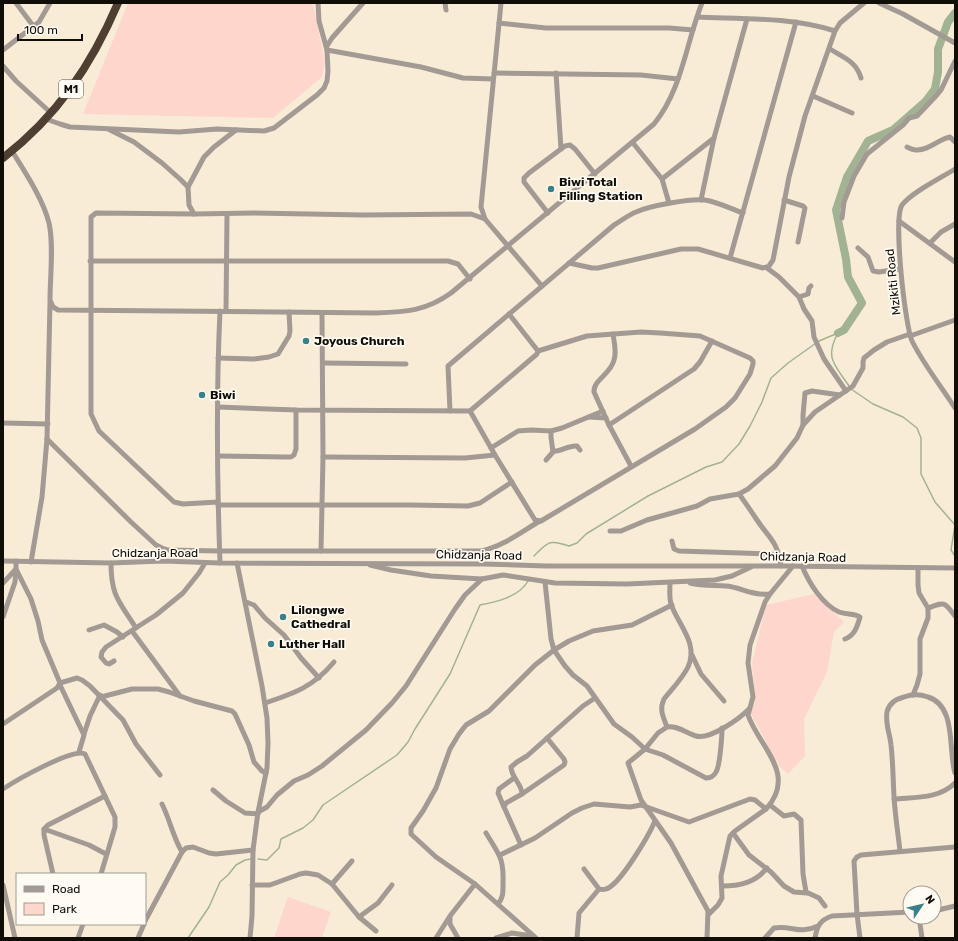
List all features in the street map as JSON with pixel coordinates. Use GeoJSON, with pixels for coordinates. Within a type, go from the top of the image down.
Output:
{"type":"FeatureCollection","features":[{"type":"Feature","properties":{"kind":"highway","name":"M1"},"geometry":{"type":"LineString","coordinates":[[3,158],[49,116],[79,78],[93,55],[118,3]]}},
{"type":"Feature","properties":{"kind":"street"},"geometry":{"type":"LineString","coordinates":[[16,3],[34,27]]}},
{"type":"Feature","properties":{"kind":"street"},"geometry":{"type":"LineString","coordinates":[[3,50],[39,22],[50,3]]}},
{"type":"Feature","properties":{"kind":"street"},"geometry":{"type":"LineString","coordinates":[[3,66],[49,116],[60,124],[70,127],[179,132],[217,129],[264,131],[274,128],[317,95],[327,81],[327,48],[319,20],[318,3]]}},
{"type":"Feature","properties":{"kind":"street"},"geometry":{"type":"LineString","coordinates":[[327,48],[332,38],[362,3]]}},
{"type":"Feature","properties":{"kind":"street"},"geometry":{"type":"LineString","coordinates":[[445,3],[446,10]]}},
{"type":"Feature","properties":{"kind":"street"},"geometry":{"type":"LineString","coordinates":[[501,3],[481,207],[485,219],[542,286]]}},
{"type":"Feature","properties":{"kind":"street"},"geometry":{"type":"LineString","coordinates":[[50,300],[53,307],[58,310],[376,313],[407,312],[431,306],[444,299],[470,279],[633,143],[660,117],[678,79],[692,30],[702,3]]}},
{"type":"Feature","properties":{"kind":"street"},"geometry":{"type":"LineString","coordinates":[[767,268],[773,260],[784,200],[805,116],[830,49],[835,31],[840,24],[864,3]]}},
{"type":"Feature","properties":{"kind":"street"},"geometry":{"type":"LineString","coordinates":[[879,3],[887,4],[935,33],[955,43]]}},
{"type":"Feature","properties":{"kind":"street"},"geometry":{"type":"LineString","coordinates":[[697,17],[796,22],[816,25],[835,31]]}},
{"type":"Feature","properties":{"kind":"street"},"geometry":{"type":"LineString","coordinates":[[701,200],[714,138],[747,19]]}},
{"type":"Feature","properties":{"kind":"street"},"geometry":{"type":"LineString","coordinates":[[730,258],[796,22]]}},
{"type":"Feature","properties":{"kind":"street"},"geometry":{"type":"LineString","coordinates":[[499,23],[546,28],[669,28],[692,30]]}},
{"type":"Feature","properties":{"kind":"street"},"geometry":{"type":"LineString","coordinates":[[327,48],[421,67],[463,78],[493,79]]}},
{"type":"Feature","properties":{"kind":"street"},"geometry":{"type":"LineString","coordinates":[[830,49],[852,62],[856,66],[862,78]]}},
{"type":"Feature","properties":{"kind":"street"},"geometry":{"type":"LineString","coordinates":[[842,218],[844,202],[854,176],[867,154],[903,125],[909,118],[917,116],[936,96],[955,61]]}},
{"type":"Feature","properties":{"kind":"street"},"geometry":{"type":"LineString","coordinates":[[494,73],[640,75],[678,79]]}},
{"type":"Feature","properties":{"kind":"street"},"geometry":{"type":"LineString","coordinates":[[556,73],[561,149]]}},
{"type":"Feature","properties":{"kind":"street"},"geometry":{"type":"LineString","coordinates":[[813,96],[852,113]]}},
{"type":"Feature","properties":{"kind":"street"},"geometry":{"type":"LineString","coordinates":[[107,128],[134,142],[162,163],[188,187]]}},
{"type":"Feature","properties":{"kind":"street"},"geometry":{"type":"LineString","coordinates":[[194,214],[189,205],[188,187],[204,157],[236,130]]}},
{"type":"Feature","properties":{"kind":"street"},"geometry":{"type":"LineString","coordinates":[[906,147],[918,150],[929,147],[943,138],[950,137],[955,142]]}},
{"type":"Feature","properties":{"kind":"street"},"geometry":{"type":"LineString","coordinates":[[662,179],[714,138]]}},
{"type":"Feature","properties":{"kind":"street"},"geometry":{"type":"LineString","coordinates":[[633,143],[662,179],[669,203]]}},
{"type":"Feature","properties":{"kind":"street"},"geometry":{"type":"LineString","coordinates":[[548,213],[525,184],[524,178],[529,173],[568,144],[572,145],[595,174]]}},
{"type":"Feature","properties":{"kind":"street"},"geometry":{"type":"LineString","coordinates":[[12,151],[42,205],[49,223],[51,244],[48,439],[42,497],[31,562]]}},
{"type":"Feature","properties":{"kind":"street","name":"Mzikiti Road"},"geometry":{"type":"LineString","coordinates":[[955,169],[906,202],[900,208],[899,221],[900,269],[910,335],[929,370],[955,408]]}},
{"type":"Feature","properties":{"kind":"street"},"geometry":{"type":"LineString","coordinates":[[450,411],[448,366],[614,225],[643,210],[669,203],[701,200],[708,200],[743,213]]}},
{"type":"Feature","properties":{"kind":"street"},"geometry":{"type":"LineString","coordinates":[[784,200],[805,208],[798,242]]}},
{"type":"Feature","properties":{"kind":"street"},"geometry":{"type":"LineString","coordinates":[[485,219],[471,214],[363,215],[96,213],[91,217],[91,414],[99,431],[174,502],[183,504],[472,506],[480,503],[512,482]]}},
{"type":"Feature","properties":{"kind":"street"},"geometry":{"type":"LineString","coordinates":[[220,563],[218,504],[218,358],[223,311],[227,214]]}},
{"type":"Feature","properties":{"kind":"street"},"geometry":{"type":"LineString","coordinates":[[899,221],[955,262]]}},
{"type":"Feature","properties":{"kind":"street"},"geometry":{"type":"LineString","coordinates":[[930,243],[941,232],[955,224]]}},
{"type":"Feature","properties":{"kind":"street"},"geometry":{"type":"LineString","coordinates":[[569,263],[598,268],[681,249],[692,248],[767,268],[779,277],[799,297],[804,309],[812,321],[814,337],[825,362],[849,389]]}},
{"type":"Feature","properties":{"kind":"street"},"geometry":{"type":"LineString","coordinates":[[858,248],[868,257],[873,271],[879,272],[900,269]]}},
{"type":"Feature","properties":{"kind":"street"},"geometry":{"type":"LineString","coordinates":[[90,261],[448,261],[458,264],[470,279]]}},
{"type":"Feature","properties":{"kind":"street"},"geometry":{"type":"LineString","coordinates":[[799,297],[808,294],[811,286]]}},
{"type":"Feature","properties":{"kind":"street"},"geometry":{"type":"LineString","coordinates":[[218,358],[254,359],[278,354],[289,336],[289,312]]}},
{"type":"Feature","properties":{"kind":"street"},"geometry":{"type":"LineString","coordinates":[[321,551],[323,457],[322,312]]}},
{"type":"Feature","properties":{"kind":"street"},"geometry":{"type":"LineString","coordinates":[[509,314],[538,351]]}},
{"type":"Feature","properties":{"kind":"street"},"geometry":{"type":"LineString","coordinates":[[610,531],[621,531],[647,520],[698,506],[707,500],[739,494],[755,484],[775,466],[797,438],[803,425],[814,412],[849,389],[863,368],[864,358],[877,347],[887,342],[955,320]]}},
{"type":"Feature","properties":{"kind":"street"},"geometry":{"type":"LineString","coordinates":[[48,439],[131,522],[156,545],[168,550],[481,551],[492,549],[501,544],[695,429],[726,407],[735,398],[750,374],[753,362],[750,358],[700,336],[641,332],[587,336],[538,351],[537,354],[470,411],[296,410],[218,407]]}},
{"type":"Feature","properties":{"kind":"street"},"geometry":{"type":"LineString","coordinates":[[612,334],[615,358],[610,370],[594,387],[596,397],[609,426],[631,466]]}},
{"type":"Feature","properties":{"kind":"street"},"geometry":{"type":"LineString","coordinates":[[609,426],[694,369],[700,362],[712,341]]}},
{"type":"Feature","properties":{"kind":"street"},"geometry":{"type":"LineString","coordinates":[[323,363],[406,364]]}},
{"type":"Feature","properties":{"kind":"street"},"geometry":{"type":"LineString","coordinates":[[803,425],[805,393],[812,391],[840,395]]}},
{"type":"Feature","properties":{"kind":"street"},"geometry":{"type":"LineString","coordinates":[[218,456],[291,457],[296,450],[296,410]]}},
{"type":"Feature","properties":{"kind":"street"},"geometry":{"type":"LineString","coordinates":[[470,411],[534,520],[541,521]]}},
{"type":"Feature","properties":{"kind":"street"},"geometry":{"type":"LineString","coordinates":[[491,448],[518,431],[552,431],[602,411]]}},
{"type":"Feature","properties":{"kind":"street"},"geometry":{"type":"LineString","coordinates":[[588,417],[606,418]]}},
{"type":"Feature","properties":{"kind":"street"},"geometry":{"type":"LineString","coordinates":[[3,423],[48,424]]}},
{"type":"Feature","properties":{"kind":"street"},"geometry":{"type":"LineString","coordinates":[[552,431],[551,436],[553,451]]}},
{"type":"Feature","properties":{"kind":"street"},"geometry":{"type":"LineString","coordinates":[[546,460],[553,451],[561,450],[573,445],[577,446],[580,450]]}},
{"type":"Feature","properties":{"kind":"street"},"geometry":{"type":"LineString","coordinates":[[323,457],[465,458],[495,455]]}},
{"type":"Feature","properties":{"kind":"street"},"geometry":{"type":"LineString","coordinates":[[739,494],[756,519],[774,541],[780,556],[781,566]]}},
{"type":"Feature","properties":{"kind":"street"},"geometry":{"type":"LineString","coordinates":[[672,542],[674,550],[679,551],[771,554],[780,556]]}},
{"type":"Feature","properties":{"kind":"street","name":"Chidzanja Road"},"geometry":{"type":"LineString","coordinates":[[3,561],[955,568]]}},
{"type":"Feature","properties":{"kind":"street"},"geometry":{"type":"LineString","coordinates":[[3,617],[15,582],[16,561]]}},
{"type":"Feature","properties":{"kind":"street"},"geometry":{"type":"LineString","coordinates":[[111,562],[112,584],[116,596],[134,630],[180,696]]}},
{"type":"Feature","properties":{"kind":"street"},"geometry":{"type":"LineString","coordinates":[[114,661],[109,664],[106,663],[101,657],[102,652],[113,642],[156,615],[183,594],[205,563]]}},
{"type":"Feature","properties":{"kind":"street"},"geometry":{"type":"LineString","coordinates":[[237,563],[265,703],[268,743],[266,773],[258,813],[253,850],[252,916],[250,938]]}},
{"type":"Feature","properties":{"kind":"street"},"geometry":{"type":"LineString","coordinates":[[361,563],[418,575],[482,579],[503,575],[555,583],[627,584],[683,582],[724,578],[752,566]]}},
{"type":"Feature","properties":{"kind":"street"},"geometry":{"type":"LineString","coordinates":[[709,914],[718,905],[722,898],[721,876],[727,846],[732,833],[768,807],[778,788],[776,764],[749,718],[749,710],[753,697],[748,653],[761,612],[770,594],[793,566]]}},
{"type":"Feature","properties":{"kind":"street"},"geometry":{"type":"LineString","coordinates":[[802,566],[808,580],[828,604],[839,611],[849,615],[856,614],[860,617],[854,634],[851,637],[844,639]]}},
{"type":"Feature","properties":{"kind":"street"},"geometry":{"type":"LineString","coordinates":[[913,695],[920,674],[919,645],[921,634],[928,618],[928,608],[919,592],[918,568]]}},
{"type":"Feature","properties":{"kind":"street"},"geometry":{"type":"LineString","coordinates":[[3,583],[16,570]]}},
{"type":"Feature","properties":{"kind":"street"},"geometry":{"type":"LineString","coordinates":[[16,570],[31,600],[42,640],[60,684],[84,735]]}},
{"type":"Feature","properties":{"kind":"street"},"geometry":{"type":"LineString","coordinates":[[213,790],[226,802],[245,813],[258,813],[294,781],[308,775],[322,766],[366,730],[392,703],[419,668],[436,637],[465,595],[482,579]]}},
{"type":"Feature","properties":{"kind":"street"},"geometry":{"type":"LineString","coordinates":[[544,582],[551,639],[554,650],[573,675],[584,683],[614,724],[632,736],[645,749],[663,755],[706,778],[711,778],[716,773],[719,766],[722,728]]}},
{"type":"Feature","properties":{"kind":"street"},"geometry":{"type":"LineString","coordinates":[[670,582],[672,605],[685,630],[691,654],[701,674],[724,701]]}},
{"type":"Feature","properties":{"kind":"street"},"geometry":{"type":"LineString","coordinates":[[683,582],[699,585],[726,586],[756,594],[770,594]]}},
{"type":"Feature","properties":{"kind":"street"},"geometry":{"type":"LineString","coordinates":[[246,602],[257,608],[265,618],[284,635],[301,658],[319,678]]}},
{"type":"Feature","properties":{"kind":"street"},"geometry":{"type":"LineString","coordinates":[[928,608],[944,604],[947,605],[955,616]]}},
{"type":"Feature","properties":{"kind":"street"},"geometry":{"type":"LineString","coordinates":[[535,937],[475,884],[427,850],[411,834],[411,828],[433,795],[450,749],[466,725],[489,711],[527,673],[554,650],[569,640],[593,631],[636,623],[672,605]]}},
{"type":"Feature","properties":{"kind":"street"},"geometry":{"type":"LineString","coordinates":[[89,630],[104,625],[123,637]]}},
{"type":"Feature","properties":{"kind":"street"},"geometry":{"type":"LineString","coordinates":[[667,727],[661,711],[662,705],[664,699],[688,667],[691,654]]}},
{"type":"Feature","properties":{"kind":"street"},"geometry":{"type":"LineString","coordinates":[[265,703],[301,690],[319,678],[334,662]]}},
{"type":"Feature","properties":{"kind":"street"},"geometry":{"type":"LineString","coordinates":[[3,724],[60,684],[74,678],[80,678],[101,696],[123,720],[136,744],[160,775]]}},
{"type":"Feature","properties":{"kind":"street"},"geometry":{"type":"LineString","coordinates":[[79,752],[90,716],[101,696],[132,689],[158,689],[234,712],[249,745],[254,762],[262,771],[266,773]]}},
{"type":"Feature","properties":{"kind":"street"},"geometry":{"type":"LineString","coordinates":[[900,851],[894,799],[891,744],[886,725],[887,712],[892,702],[905,696],[923,695],[932,698],[937,702],[946,716],[950,729],[955,773]]}},
{"type":"Feature","properties":{"kind":"street"},"geometry":{"type":"LineString","coordinates":[[522,794],[522,790],[511,771],[511,767],[527,756],[582,706],[595,698]]}},
{"type":"Feature","properties":{"kind":"street"},"geometry":{"type":"LineString","coordinates":[[707,938],[708,910],[677,853],[641,800],[628,763],[645,749],[658,733],[667,727],[676,728],[702,737],[722,728],[749,710]]}},
{"type":"Feature","properties":{"kind":"street"},"geometry":{"type":"LineString","coordinates":[[504,807],[506,803],[542,781],[564,764],[564,759],[547,738]]}},
{"type":"Feature","properties":{"kind":"street"},"geometry":{"type":"LineString","coordinates":[[3,789],[18,779],[46,765],[82,752],[86,756],[114,813],[116,822],[101,873]]}},
{"type":"Feature","properties":{"kind":"street"},"geometry":{"type":"LineString","coordinates":[[514,778],[499,789],[498,794],[521,845]]}},
{"type":"Feature","properties":{"kind":"street"},"geometry":{"type":"LineString","coordinates":[[894,799],[934,795],[947,790],[955,783]]}},
{"type":"Feature","properties":{"kind":"street"},"geometry":{"type":"LineString","coordinates":[[53,873],[44,829],[48,825],[105,796]]}},
{"type":"Feature","properties":{"kind":"street"},"geometry":{"type":"LineString","coordinates":[[500,855],[550,829],[572,813],[594,804],[630,807],[641,805],[689,822],[750,800],[755,800],[784,816],[794,814],[801,820],[804,874],[807,893]]}},
{"type":"Feature","properties":{"kind":"street"},"geometry":{"type":"LineString","coordinates":[[162,804],[182,852]]}},
{"type":"Feature","properties":{"kind":"street"},"geometry":{"type":"LineString","coordinates":[[599,889],[607,889],[624,872],[643,844],[655,820]]}},
{"type":"Feature","properties":{"kind":"street"},"geometry":{"type":"LineString","coordinates":[[44,829],[89,845],[106,854]]}},
{"type":"Feature","properties":{"kind":"street"},"geometry":{"type":"LineString","coordinates":[[486,833],[503,862],[503,894],[498,904]]}},
{"type":"Feature","properties":{"kind":"street"},"geometry":{"type":"LineString","coordinates":[[732,833],[749,855],[767,868],[784,886],[791,891],[807,893],[819,898],[825,906]]}},
{"type":"Feature","properties":{"kind":"street"},"geometry":{"type":"LineString","coordinates":[[146,919],[182,852],[186,848],[193,847],[216,854],[253,850]]}},
{"type":"Feature","properties":{"kind":"street"},"geometry":{"type":"LineString","coordinates":[[860,938],[854,861],[857,857],[861,855],[900,851],[955,847]]}},
{"type":"Feature","properties":{"kind":"street"},"geometry":{"type":"LineString","coordinates":[[332,884],[352,861]]}},
{"type":"Feature","properties":{"kind":"street"},"geometry":{"type":"LineString","coordinates":[[722,886],[742,885],[761,875],[767,868]]}},
{"type":"Feature","properties":{"kind":"street"},"geometry":{"type":"LineString","coordinates":[[584,869],[599,889]]}},
{"type":"Feature","properties":{"kind":"street"},"geometry":{"type":"LineString","coordinates":[[252,885],[270,885],[293,876],[306,873],[318,875],[332,884],[359,917],[376,931]]}},
{"type":"Feature","properties":{"kind":"street"},"geometry":{"type":"LineString","coordinates":[[436,938],[450,916],[475,884]]}},
{"type":"Feature","properties":{"kind":"street"},"geometry":{"type":"LineString","coordinates":[[3,885],[15,938]]}},
{"type":"Feature","properties":{"kind":"street"},"geometry":{"type":"LineString","coordinates":[[359,917],[378,903],[392,885]]}},
{"type":"Feature","properties":{"kind":"street"},"geometry":{"type":"LineString","coordinates":[[577,938],[579,913],[599,889]]}},
{"type":"Feature","properties":{"kind":"street"},"geometry":{"type":"LineString","coordinates":[[942,909],[955,906]]}},
{"type":"Feature","properties":{"kind":"street"},"geometry":{"type":"LineString","coordinates":[[815,938],[818,926],[824,919],[832,916],[902,912]]}},
{"type":"Feature","properties":{"kind":"street"},"geometry":{"type":"LineString","coordinates":[[450,916],[450,924],[458,938]]}},
{"type":"Feature","properties":{"kind":"street"},"geometry":{"type":"LineString","coordinates":[[78,938],[83,925]]}},
{"type":"Feature","properties":{"kind":"street"},"geometry":{"type":"LineString","coordinates":[[138,938],[143,925]]}},
{"type":"Feature","properties":{"kind":"street"},"geometry":{"type":"LineString","coordinates":[[920,925],[922,938]]}},
{"type":"Feature","properties":{"kind":"street"},"geometry":{"type":"LineString","coordinates":[[765,938],[774,928],[782,927],[804,930],[818,926]]}},
{"type":"Feature","properties":{"kind":"street"},"geometry":{"type":"LineString","coordinates":[[496,938],[512,933],[535,937]]}},
{"type":"Feature","properties":{"kind":"green space"},"geometry":{"type":"Polygon","coordinates":[[[128,3],[313,3],[325,62],[322,77],[273,118],[83,114],[128,3]]]}},
{"type":"Feature","properties":{"kind":"green space"},"geometry":{"type":"Polygon","coordinates":[[[814,594],[844,622],[834,632],[827,672],[804,719],[805,756],[788,774],[779,766],[750,712],[755,702],[752,663],[766,605],[814,594]]]}},
{"type":"Feature","properties":{"kind":"green space"},"geometry":{"type":"Polygon","coordinates":[[[288,897],[331,912],[322,938],[274,938],[288,897]]]}},
{"type":"Feature","properties":{"kind":"waterway"},"geometry":{"type":"LineString","coordinates":[[838,333],[844,330],[862,303],[848,277],[846,259],[836,210],[847,177],[868,141],[893,130],[926,101],[935,89],[938,72],[938,49],[948,22],[955,13]]}},
{"type":"Feature","properties":{"kind":"waterway"},"geometry":{"type":"LineString","coordinates":[[838,333],[832,349],[833,361],[849,386]]}},
{"type":"Feature","properties":{"kind":"waterway"},"geometry":{"type":"LineString","coordinates":[[534,556],[549,543],[553,542],[569,546],[577,543],[586,534],[648,496],[706,467],[722,462],[739,444],[750,426],[762,402],[771,378],[788,363],[819,341],[838,333]]}},
{"type":"Feature","properties":{"kind":"waterway"},"geometry":{"type":"LineString","coordinates":[[851,389],[873,404],[903,417],[917,428],[921,438],[921,474],[935,502],[955,525],[951,550],[955,556]]}},
{"type":"Feature","properties":{"kind":"waterway"},"geometry":{"type":"LineString","coordinates":[[258,859],[267,860],[279,848],[281,839],[303,828],[313,820],[323,805],[397,755],[408,742],[450,674],[480,605],[507,598],[524,587],[528,581]]}},
{"type":"Feature","properties":{"kind":"waterway"},"geometry":{"type":"LineString","coordinates":[[188,938],[209,907],[220,882],[236,865],[245,860],[251,859]]}},
{"type":"Feature","properties":{"kind":"place","name":"Biwi Total Filling Station"},"geometry":{"type":"Point","coordinates":[551,189]}},
{"type":"Feature","properties":{"kind":"place","name":"Joyous Church"},"geometry":{"type":"Point","coordinates":[306,341]}},
{"type":"Feature","properties":{"kind":"place","name":"Biwi"},"geometry":{"type":"Point","coordinates":[202,395]}},
{"type":"Feature","properties":{"kind":"place","name":"Lilongwe Cathedral"},"geometry":{"type":"Point","coordinates":[283,617]}},
{"type":"Feature","properties":{"kind":"place","name":"Luther Hall"},"geometry":{"type":"Point","coordinates":[271,644]}}]}
